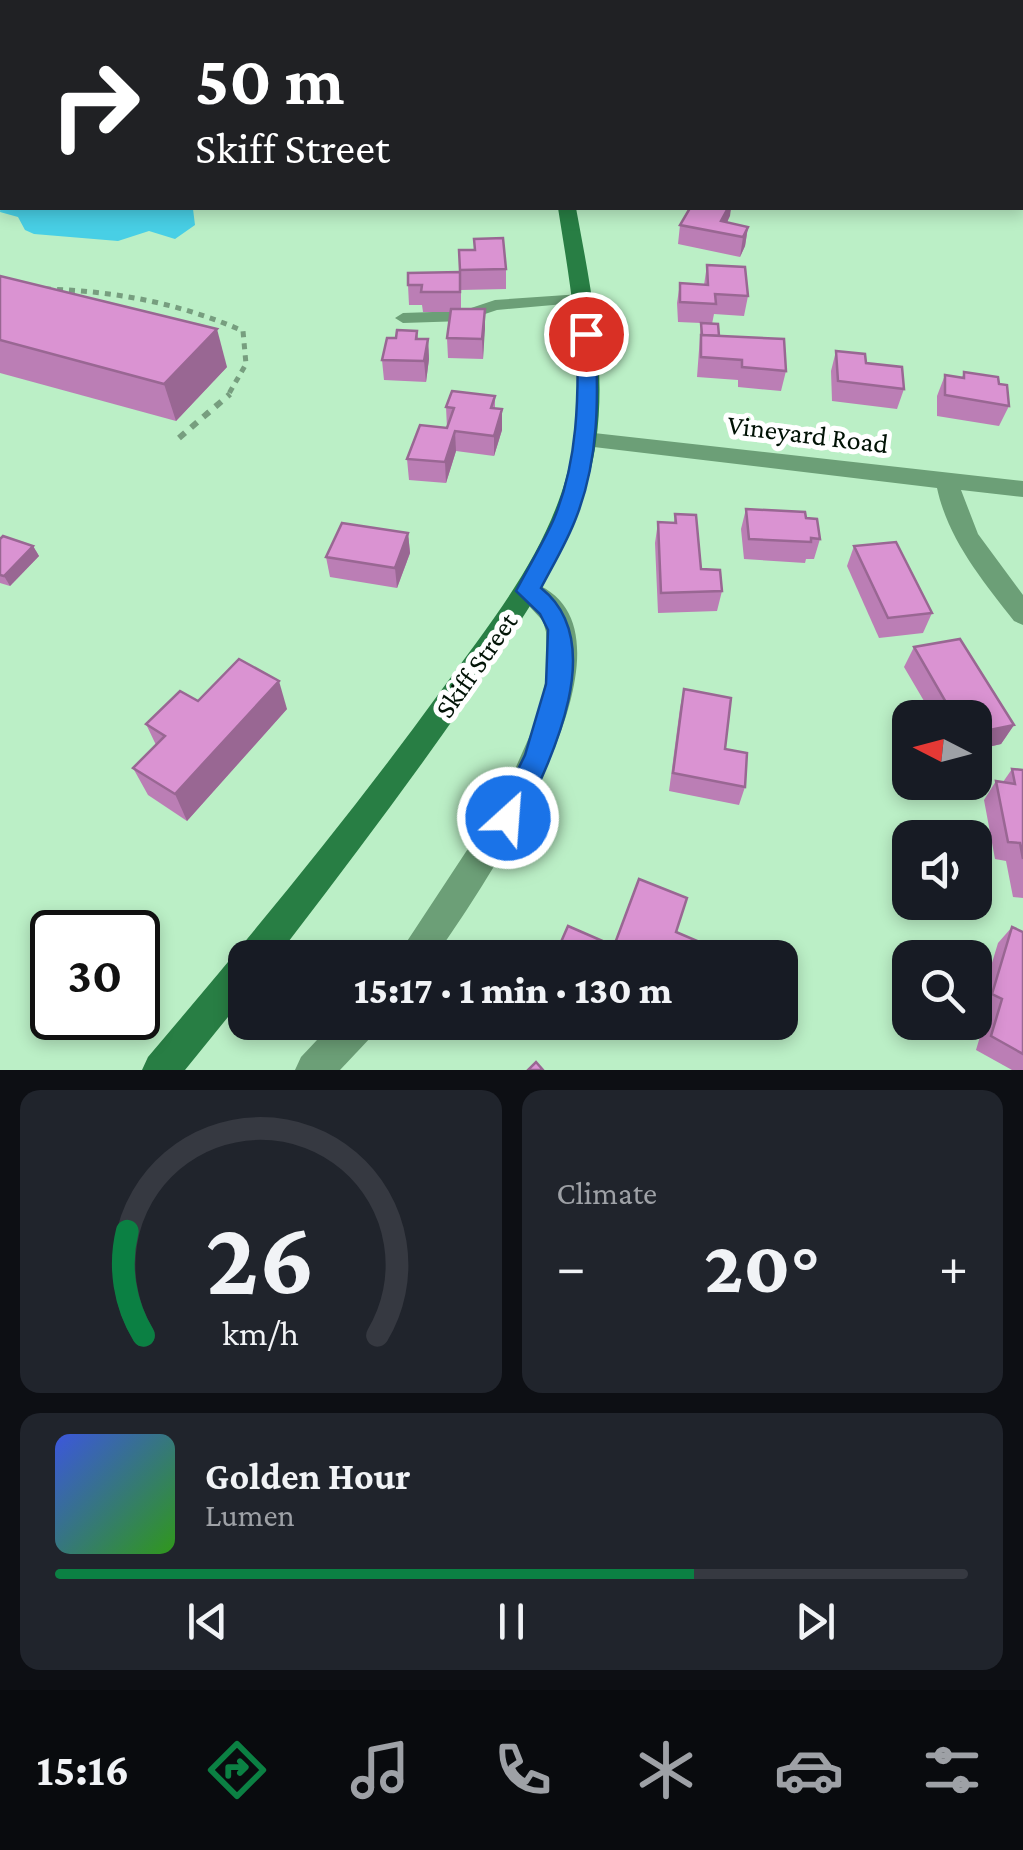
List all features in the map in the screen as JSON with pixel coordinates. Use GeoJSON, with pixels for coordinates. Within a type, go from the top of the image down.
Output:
{"type":"FeatureCollection","features":[{"type":"Feature","properties":{"kind":"main road","name":"Skiff Street"},"geometry":{"type":"LineString","coordinates":[[268,940],[424,738],[528,591],[564,520],[586,440],[589,390],[567,210]]}},
{"type":"Feature","properties":{"kind":"main road"},"geometry":{"type":"LineString","coordinates":[[160,1070],[228,988]]}},
{"type":"Feature","properties":{"kind":"street","name":"Vineyard Road"},"geometry":{"type":"LineString","coordinates":[[586,440],[1023,488]]}},
{"type":"Feature","properties":{"kind":"street"},"geometry":{"type":"LineString","coordinates":[[947,480],[953,512],[967,539],[1023,614]]}},
{"type":"Feature","properties":{"kind":"street"},"geometry":{"type":"LineString","coordinates":[[425,940],[508,818],[539,756],[558,684],[560,630],[548,607],[528,591]]}},
{"type":"Feature","properties":{"kind":"street"},"geometry":{"type":"LineString","coordinates":[[314,1070],[343,1040]]}},
{"type":"Feature","properties":{"kind":"lane"},"geometry":{"type":"LineString","coordinates":[[403,318],[464,316],[496,306],[581,299]]}},
{"type":"Feature","properties":{"kind":"path"},"geometry":{"type":"LineString","coordinates":[[40,288],[134,295],[176,305],[243,331],[251,350],[243,378],[204,419],[179,438]]}},
{"type":"Feature","properties":{"kind":"water"},"geometry":{"type":"Polygon","coordinates":[[[193,210],[195,225],[175,239],[149,231],[118,241],[34,234],[25,230],[18,217],[0,212],[193,210]]]}},
{"type":"Feature","properties":{"kind":"building"},"geometry":{"type":"Polygon","coordinates":[[[689,210],[727,210],[721,221],[748,227],[743,237],[680,225],[689,210]]]}},
{"type":"Feature","properties":{"kind":"building"},"geometry":{"type":"Polygon","coordinates":[[[503,238],[506,269],[460,270],[459,250],[475,250],[474,239],[503,238]]]}},
{"type":"Feature","properties":{"kind":"building"},"geometry":{"type":"Polygon","coordinates":[[[707,265],[745,267],[748,296],[715,294],[716,304],[680,302],[680,283],[708,285],[707,265]]]}},
{"type":"Feature","properties":{"kind":"building"},"geometry":{"type":"Polygon","coordinates":[[[460,272],[460,292],[421,292],[422,285],[408,285],[408,273],[460,272]]]}},
{"type":"Feature","properties":{"kind":"building"},"geometry":{"type":"Polygon","coordinates":[[[0,276],[217,329],[164,384],[0,340],[0,276]]]}},
{"type":"Feature","properties":{"kind":"building"},"geometry":{"type":"Polygon","coordinates":[[[451,309],[485,309],[482,339],[447,338],[451,309]]]}},
{"type":"Feature","properties":{"kind":"building"},"geometry":{"type":"Polygon","coordinates":[[[701,323],[718,324],[719,336],[702,335],[701,323]]]}},
{"type":"Feature","properties":{"kind":"building"},"geometry":{"type":"Polygon","coordinates":[[[397,330],[417,331],[416,339],[428,339],[424,361],[382,360],[387,338],[396,338],[397,330]]]}},
{"type":"Feature","properties":{"kind":"building"},"geometry":{"type":"Polygon","coordinates":[[[701,335],[784,339],[786,371],[742,367],[742,360],[701,357],[701,335]]]}},
{"type":"Feature","properties":{"kind":"building"},"geometry":{"type":"Polygon","coordinates":[[[836,351],[865,354],[866,363],[902,367],[904,389],[838,381],[836,351]]]}},
{"type":"Feature","properties":{"kind":"building"},"geometry":{"type":"Polygon","coordinates":[[[964,372],[998,377],[999,384],[1007,385],[1009,406],[945,395],[945,375],[964,378],[964,372]]]}},
{"type":"Feature","properties":{"kind":"building"},"geometry":{"type":"Polygon","coordinates":[[[452,391],[495,396],[491,408],[502,409],[494,436],[455,431],[445,462],[407,459],[420,425],[447,428],[454,408],[446,407],[452,391]]]}},
{"type":"Feature","properties":{"kind":"building"},"geometry":{"type":"Polygon","coordinates":[[[746,509],[805,512],[806,518],[817,519],[820,539],[749,539],[746,509]]]}},
{"type":"Feature","properties":{"kind":"building"},"geometry":{"type":"Polygon","coordinates":[[[675,514],[696,515],[701,569],[720,570],[722,591],[661,593],[658,522],[676,523],[675,514]]]}},
{"type":"Feature","properties":{"kind":"building"},"geometry":{"type":"Polygon","coordinates":[[[342,523],[408,533],[395,568],[326,557],[342,523]]]}},
{"type":"Feature","properties":{"kind":"building"},"geometry":{"type":"Polygon","coordinates":[[[3,536],[33,546],[4,576],[0,575],[3,536]]]}},
{"type":"Feature","properties":{"kind":"building"},"geometry":{"type":"Polygon","coordinates":[[[896,542],[932,613],[888,618],[854,546],[896,542]]]}},
{"type":"Feature","properties":{"kind":"building"},"geometry":{"type":"Polygon","coordinates":[[[960,639],[1014,725],[992,730],[992,700],[945,700],[914,647],[960,639]]]}},
{"type":"Feature","properties":{"kind":"building"},"geometry":{"type":"Polygon","coordinates":[[[239,659],[279,681],[175,794],[133,768],[165,736],[146,724],[180,691],[198,701],[239,659]]]}},
{"type":"Feature","properties":{"kind":"building"},"geometry":{"type":"Polygon","coordinates":[[[684,689],[731,698],[725,749],[747,753],[745,787],[673,773],[684,689]]]}},
{"type":"Feature","properties":{"kind":"building"},"geometry":{"type":"Polygon","coordinates":[[[1012,769],[1023,770],[1023,859],[1020,843],[1008,842],[996,781],[1015,784],[1012,769]]]}},
{"type":"Feature","properties":{"kind":"building"},"geometry":{"type":"Polygon","coordinates":[[[639,879],[687,898],[676,932],[695,940],[616,940],[639,879]]]}},
{"type":"Feature","properties":{"kind":"building"},"geometry":{"type":"Polygon","coordinates":[[[568,926],[600,940],[562,940],[568,926]]]}},
{"type":"Feature","properties":{"kind":"building"},"geometry":{"type":"Polygon","coordinates":[[[1012,927],[1023,932],[1023,1054],[992,1037],[1002,999],[992,994],[1012,927]]]}},
{"type":"Feature","properties":{"kind":"route"},"geometry":{"type":"LineString","coordinates":[[508,818],[539,756],[558,684],[560,630],[548,607],[528,591],[564,520],[579,476],[589,390],[586,334]]}}]}
